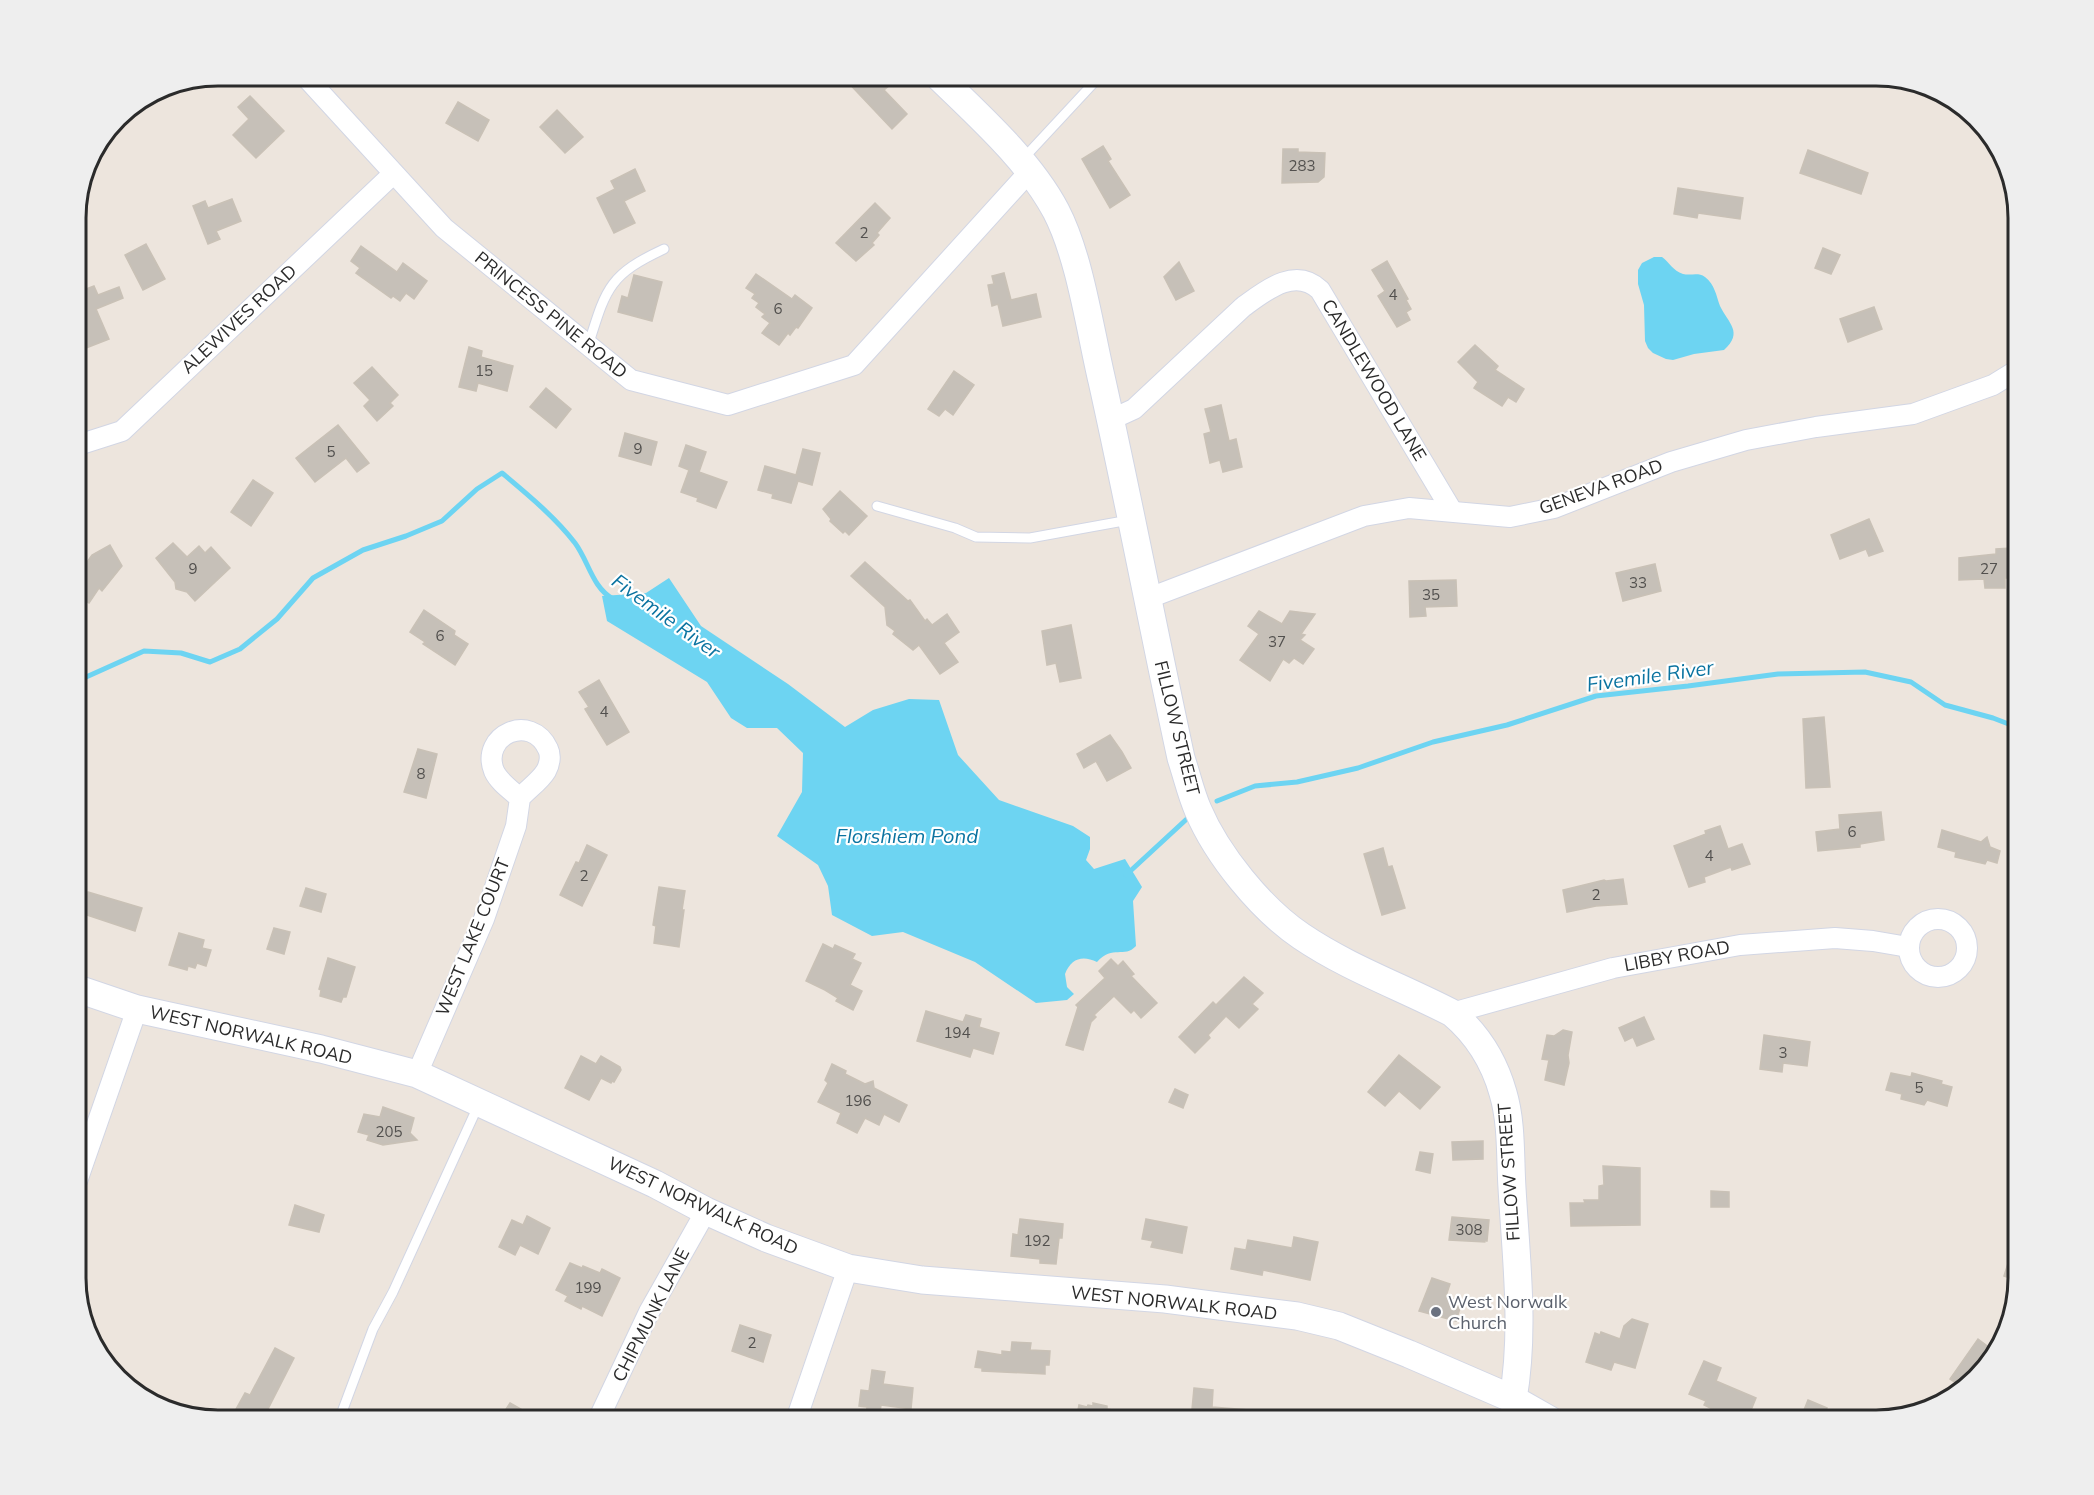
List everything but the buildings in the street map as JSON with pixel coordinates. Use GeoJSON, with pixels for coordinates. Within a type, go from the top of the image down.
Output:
{"type":"FeatureCollection","features":[{"type":"Feature","properties":{"kind":"main road","name":"FILLOW STREET"},"geometry":{"type":"LineString","coordinates":[[947,86],[1025,167],[1057,213],[1068,239],[1132,519],[1184,766],[1199,812],[1226,857],[1265,907],[1303,937],[1330,953],[1452,1013],[1478,1040],[1496,1072],[1504,1095],[1509,1134],[1519,1341],[1518,1372],[1513,1399]]}},
{"type":"Feature","properties":{"kind":"main road","name":"WEST NORWALK ROAD"},"geometry":{"type":"LineString","coordinates":[[86,992],[137,1009],[321,1049],[417,1074],[655,1184],[706,1211],[766,1238],[848,1268],[922,1280],[1165,1299],[1297,1316],[1339,1326],[1513,1399],[1532,1410]]}},
{"type":"Feature","properties":{"kind":"street","name":"PRINCESS PINE ROAD"},"geometry":{"type":"LineString","coordinates":[[314,86],[444,228],[630,380],[728,405],[854,365],[1025,167]]}},
{"type":"Feature","properties":{"kind":"street","name":"ALEWIVES ROAD"},"geometry":{"type":"LineString","coordinates":[[86,443],[122,431],[393,174]]}},
{"type":"Feature","properties":{"kind":"street","name":"CANDLEWOOD LANE"},"geometry":{"type":"LineString","coordinates":[[1110,420],[1134,409],[1243,307],[1263,292],[1285,281],[1306,281],[1314,284],[1320,290],[1452,511]]}},
{"type":"Feature","properties":{"kind":"street","name":"GENEVA ROAD"},"geometry":{"type":"LineString","coordinates":[[1149,598],[1364,516],[1409,508],[1510,517],[1554,508],[1671,462],[1746,441],[1822,426],[1913,414],[1993,385],[2008,376]]}},
{"type":"Feature","properties":{"kind":"street","name":"WEST LAKE COURT"},"geometry":{"type":"LineString","coordinates":[[417,1074],[484,919],[516,826],[520,798]]}},
{"type":"Feature","properties":{"kind":"street","name":"LIBBY ROAD"},"geometry":{"type":"LineString","coordinates":[[1452,1013],[1613,968],[1740,945],[1835,938],[1908,947]]}},
{"type":"Feature","properties":{"kind":"street"},"geometry":{"type":"LineString","coordinates":[[86,1155],[137,1009]]}},
{"type":"Feature","properties":{"kind":"street","name":"CHIPMUNK LANE"},"geometry":{"type":"LineString","coordinates":[[602,1410],[649,1312],[706,1211]]}},
{"type":"Feature","properties":{"kind":"street"},"geometry":{"type":"LineString","coordinates":[[799,1410],[848,1268]]}},
{"type":"Feature","properties":{"kind":"lane"},"geometry":{"type":"LineString","coordinates":[[1025,167],[1092,85]]}},
{"type":"Feature","properties":{"kind":"lane"},"geometry":{"type":"LineString","coordinates":[[588,346],[603,298],[609,288],[638,261],[664,249]]}},
{"type":"Feature","properties":{"kind":"lane"},"geometry":{"type":"LineString","coordinates":[[877,506],[955,528],[976,537],[1030,538],[1132,519]]}},
{"type":"Feature","properties":{"kind":"lane"},"geometry":{"type":"LineString","coordinates":[[343,1410],[373,1329],[393,1292],[479,1104]]}},
{"type":"Feature","properties":{"kind":"water"},"geometry":{"type":"Polygon","coordinates":[[[1654,257],[1662,257],[1680,273],[1697,274],[1705,277],[1711,283],[1734,333],[1730,344],[1724,350],[1694,354],[1673,360],[1653,353],[1648,348],[1645,341],[1644,305],[1638,284],[1638,270],[1642,263],[1654,257]]]}},
{"type":"Feature","properties":{"kind":"water","name":"Florshiem Pond"},"geometry":{"type":"Polygon","coordinates":[[[669,578],[701,626],[788,684],[845,727],[873,710],[909,699],[939,700],[958,755],[999,800],[1073,826],[1090,837],[1090,849],[1086,860],[1094,869],[1125,859],[1142,887],[1133,901],[1136,946],[1132,950],[1108,954],[1097,962],[1087,959],[1074,961],[1065,974],[1067,987],[1074,994],[1067,1000],[1036,1003],[975,962],[903,932],[872,936],[832,915],[828,886],[818,865],[777,836],[802,792],[803,753],[777,728],[747,728],[731,718],[707,682],[607,621],[602,596],[646,593],[669,578]]]}},
{"type":"Feature","properties":{"kind":"waterway","name":"Fivemile River"},"geometry":{"type":"LineString","coordinates":[[86,677],[144,651],[181,653],[210,662],[240,649],[277,619],[313,578],[363,550],[442,521],[477,489],[502,473],[567,533],[580,550],[600,588],[613,599]]}},
{"type":"Feature","properties":{"kind":"waterway","name":"Fivemile River"},"geometry":{"type":"LineString","coordinates":[[1217,801],[1255,786],[1297,782],[1358,768],[1433,742],[1507,725],[1596,696],[1778,674],[1865,672],[1911,682],[1945,705],[2008,724]]}},
{"type":"Feature","properties":{"kind":"waterway","name":"Fivemile River"},"geometry":{"type":"LineString","coordinates":[[1126,875],[1190,816]]}},
{"type":"Feature","properties":{"kind":"place","name":"West Norwalk Church"},"geometry":{"type":"Point","coordinates":[1436,1312]}}]}
